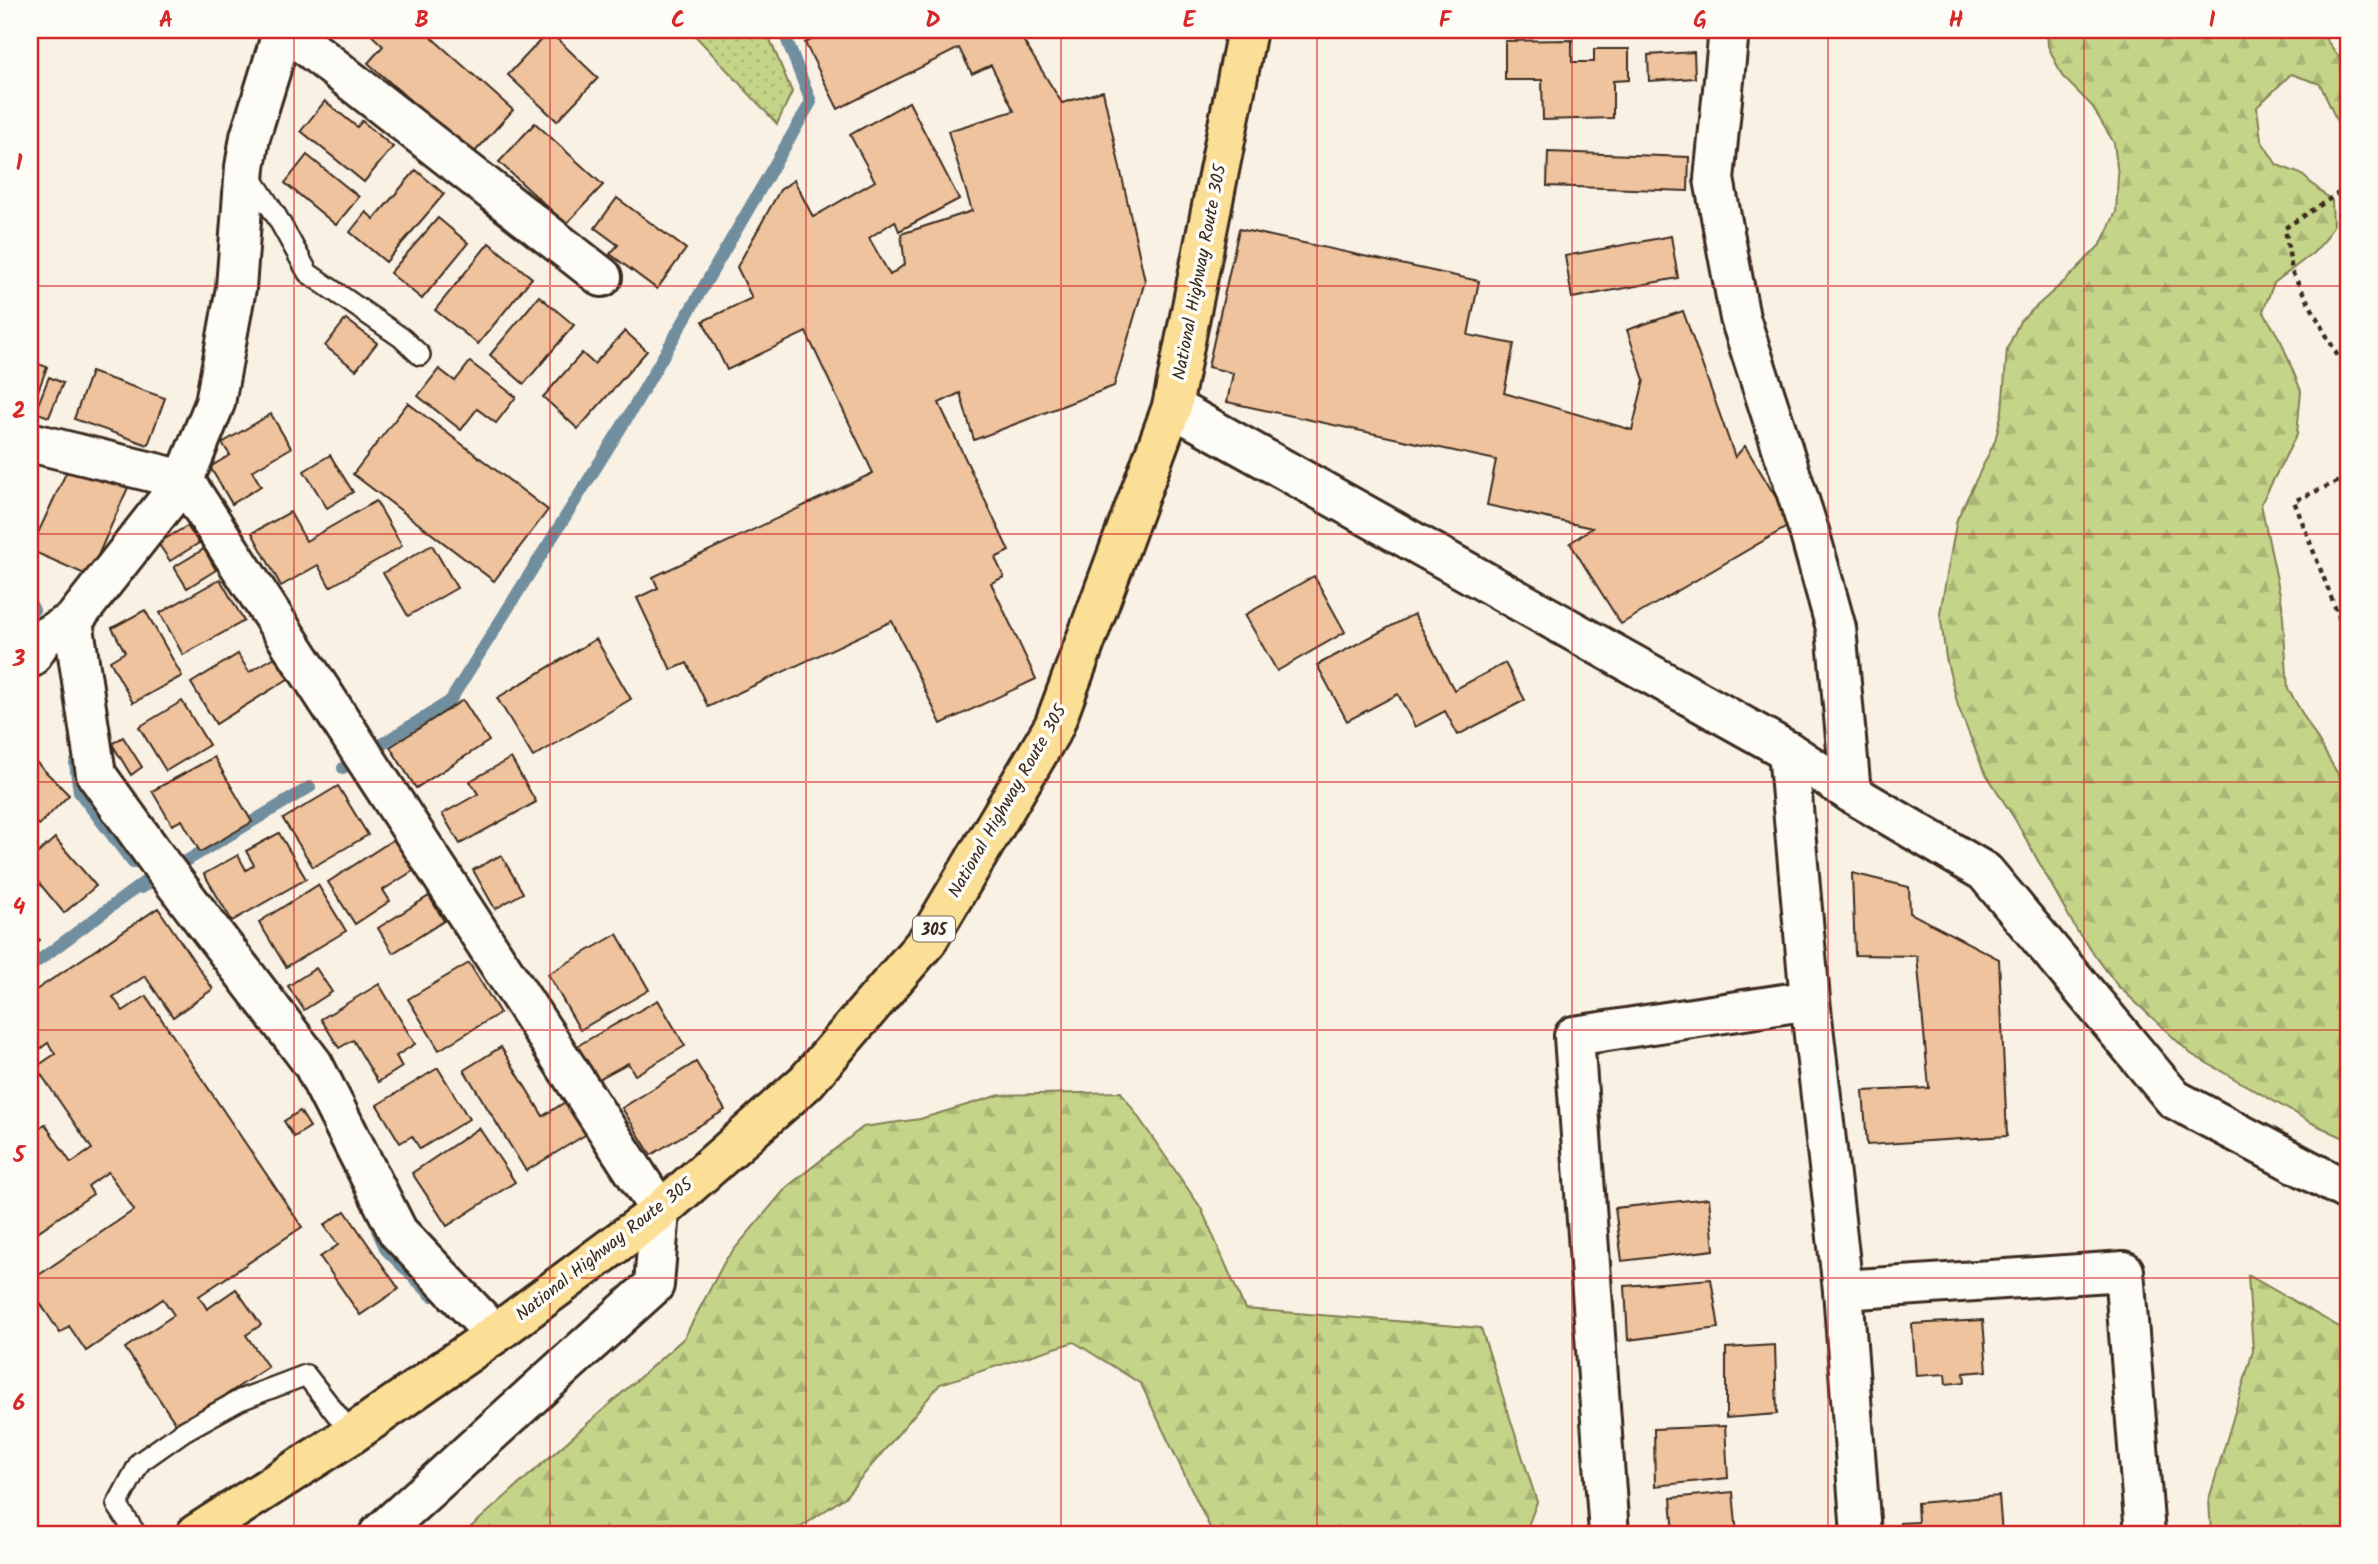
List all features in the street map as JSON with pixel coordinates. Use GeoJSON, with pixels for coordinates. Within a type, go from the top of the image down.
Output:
{"type":"FeatureCollection","features":[{"type":"Feature","properties":{"kind":"highway","name":"National Highway Route 305"},"geometry":{"type":"LineString","coordinates":[[196,1534],[352,1434],[495,1334],[660,1211],[806,1082],[927,940],[1054,726],[1172,407],[1247,30]]}},
{"type":"Feature","properties":{"kind":"street"},"geometry":{"type":"LineString","coordinates":[[30,658],[43,638],[73,621],[184,480],[215,403],[236,288],[245,167],[250,137],[285,30],[602,277]]}},
{"type":"Feature","properties":{"kind":"street"},"geometry":{"type":"LineString","coordinates":[[1729,30],[1714,179],[1740,318],[1809,531],[1836,628],[1852,793]]}},
{"type":"Feature","properties":{"kind":"street"},"geometry":{"type":"LineString","coordinates":[[1172,407],[1788,751],[1852,793],[1985,872],[2174,1098],[2348,1191]]}},
{"type":"Feature","properties":{"kind":"street"},"geometry":{"type":"LineString","coordinates":[[30,442],[184,480],[660,1211],[654,1285],[379,1534]]}},
{"type":"Feature","properties":{"kind":"street"},"geometry":{"type":"LineString","coordinates":[[73,621],[96,774],[162,866],[313,1064],[398,1232],[495,1334]]}},
{"type":"Feature","properties":{"kind":"street"},"geometry":{"type":"LineString","coordinates":[[1788,751],[1810,1000],[1843,1290],[1861,1534]]}},
{"type":"Feature","properties":{"kind":"street"},"geometry":{"type":"LineString","coordinates":[[1609,1534],[1574,1036],[1810,1000]]}},
{"type":"Feature","properties":{"kind":"street"},"geometry":{"type":"LineString","coordinates":[[1843,1290],[2124,1271],[2145,1534]]}},
{"type":"Feature","properties":{"kind":"lane"},"geometry":{"type":"LineString","coordinates":[[245,167],[277,217],[307,273],[402,338],[420,355]]}},
{"type":"Feature","properties":{"kind":"lane"},"geometry":{"type":"LineString","coordinates":[[136,1534],[117,1506],[141,1462],[184,1431],[240,1400],[306,1375],[352,1434]]}},
{"type":"Feature","properties":{"kind":"path"},"geometry":{"type":"LineString","coordinates":[[2348,187],[2285,228],[2292,272],[2348,375]]}},
{"type":"Feature","properties":{"kind":"path"},"geometry":{"type":"LineString","coordinates":[[2347,638],[2294,501],[2348,477]]}},
{"type":"Feature","properties":{"kind":"green space"},"geometry":{"type":"Polygon","coordinates":[[[690,30],[766,30],[792,92],[777,124],[690,30]]]}},
{"type":"Feature","properties":{"kind":"green space"},"geometry":{"type":"Polygon","coordinates":[[[2047,30],[2319,30],[2348,69],[2348,136],[2342,132],[2320,84],[2291,74],[2257,107],[2261,140],[2277,165],[2301,174],[2332,201],[2333,226],[2325,240],[2313,253],[2274,283],[2263,311],[2281,341],[2301,391],[2297,434],[2261,504],[2282,604],[2288,689],[2339,776],[2348,775],[2348,1140],[2312,1123],[2191,1054],[2117,985],[2077,931],[2016,821],[1983,769],[1958,706],[1946,658],[1940,613],[1957,519],[1995,441],[2002,411],[2007,349],[2020,321],[2101,244],[2116,212],[2118,175],[2114,143],[2092,106],[2062,76],[2048,46],[2047,30]]]}},
{"type":"Feature","properties":{"kind":"green space"},"geometry":{"type":"Polygon","coordinates":[[[1121,1092],[1201,1208],[1245,1309],[1481,1328],[1537,1502],[1525,1534],[1213,1534],[1141,1384],[1074,1342],[940,1384],[845,1497],[791,1534],[463,1534],[684,1338],[726,1259],[787,1187],[863,1127],[920,1119],[1000,1095],[1121,1092]]]}},
{"type":"Feature","properties":{"kind":"green space"},"geometry":{"type":"Polygon","coordinates":[[[2248,1275],[2348,1332],[2348,1534],[2211,1534],[2209,1499],[2253,1351],[2248,1275]]]}},
{"type":"Feature","properties":{"kind":"building"},"geometry":{"type":"Polygon","coordinates":[[[366,30],[423,30],[513,110],[472,155],[368,63],[383,46],[366,30]]]}},
{"type":"Feature","properties":{"kind":"building"},"geometry":{"type":"Polygon","coordinates":[[[831,30],[1034,30],[1021,37],[1062,103],[1103,91],[1145,281],[1114,386],[974,440],[960,393],[939,403],[1009,551],[995,558],[1004,577],[991,583],[1036,679],[941,724],[892,621],[708,707],[687,663],[671,670],[637,598],[658,588],[653,577],[873,473],[806,332],[727,370],[703,321],[752,298],[737,267],[780,190],[794,180],[813,217],[875,181],[850,135],[909,102],[959,199],[899,231],[895,221],[869,238],[890,275],[905,264],[901,234],[972,211],[948,131],[1014,111],[991,65],[972,74],[959,48],[838,109],[805,43],[831,30]]]}},
{"type":"Feature","properties":{"kind":"building"},"geometry":{"type":"Polygon","coordinates":[[[549,31],[598,78],[557,121],[508,75],[549,31]]]}},
{"type":"Feature","properties":{"kind":"building"},"geometry":{"type":"Polygon","coordinates":[[[1572,40],[1572,62],[1594,62],[1594,49],[1629,49],[1629,80],[1613,81],[1613,118],[1543,120],[1542,80],[1505,80],[1505,41],[1572,40]]]}},
{"type":"Feature","properties":{"kind":"building"},"geometry":{"type":"Polygon","coordinates":[[[1694,52],[1695,78],[1649,81],[1648,55],[1694,52]]]}},
{"type":"Feature","properties":{"kind":"building"},"geometry":{"type":"Polygon","coordinates":[[[325,101],[357,127],[362,121],[393,147],[364,182],[301,131],[325,101]]]}},
{"type":"Feature","properties":{"kind":"building"},"geometry":{"type":"Polygon","coordinates":[[[535,123],[603,185],[566,224],[499,162],[535,123]]]}},
{"type":"Feature","properties":{"kind":"building"},"geometry":{"type":"Polygon","coordinates":[[[1548,152],[1689,157],[1688,191],[1547,186],[1548,152]]]}},
{"type":"Feature","properties":{"kind":"building"},"geometry":{"type":"Polygon","coordinates":[[[307,155],[359,197],[336,225],[285,183],[307,155]]]}},
{"type":"Feature","properties":{"kind":"building"},"geometry":{"type":"Polygon","coordinates":[[[416,170],[444,194],[386,262],[350,232],[366,212],[374,219],[416,170]]]}},
{"type":"Feature","properties":{"kind":"building"},"geometry":{"type":"Polygon","coordinates":[[[617,198],[686,249],[657,289],[610,254],[618,245],[595,228],[617,198]]]}},
{"type":"Feature","properties":{"kind":"building"},"geometry":{"type":"Polygon","coordinates":[[[438,218],[468,243],[422,299],[390,273],[438,218]]]}},
{"type":"Feature","properties":{"kind":"building"},"geometry":{"type":"Polygon","coordinates":[[[1239,229],[1479,281],[1468,335],[1514,344],[1504,393],[1632,430],[1644,380],[1627,330],[1683,311],[1735,457],[1745,446],[1792,524],[1621,624],[1570,543],[1592,528],[1487,505],[1496,460],[1227,402],[1233,373],[1208,367],[1239,229]]]}},
{"type":"Feature","properties":{"kind":"building"},"geometry":{"type":"Polygon","coordinates":[[[1671,236],[1678,278],[1572,298],[1565,256],[1671,236]]]}},
{"type":"Feature","properties":{"kind":"building"},"geometry":{"type":"Polygon","coordinates":[[[489,243],[532,278],[478,344],[435,310],[489,243]]]}},
{"type":"Feature","properties":{"kind":"building"},"geometry":{"type":"Polygon","coordinates":[[[539,296],[574,325],[524,384],[490,355],[539,296]]]}},
{"type":"Feature","properties":{"kind":"building"},"geometry":{"type":"Polygon","coordinates":[[[346,319],[377,343],[356,370],[325,346],[346,319]]]}},
{"type":"Feature","properties":{"kind":"building"},"geometry":{"type":"Polygon","coordinates":[[[625,331],[647,351],[578,429],[543,397],[582,353],[594,364],[625,331]]]}},
{"type":"Feature","properties":{"kind":"building"},"geometry":{"type":"Polygon","coordinates":[[[30,361],[47,367],[30,412],[30,361]]]}},
{"type":"Feature","properties":{"kind":"building"},"geometry":{"type":"Polygon","coordinates":[[[470,362],[516,397],[496,423],[477,409],[461,430],[418,396],[439,369],[455,381],[470,362]]]}},
{"type":"Feature","properties":{"kind":"building"},"geometry":{"type":"Polygon","coordinates":[[[91,372],[165,398],[148,445],[74,419],[91,372]]]}},
{"type":"Feature","properties":{"kind":"building"},"geometry":{"type":"Polygon","coordinates":[[[49,377],[63,383],[49,417],[35,412],[49,377]]]}},
{"type":"Feature","properties":{"kind":"building"},"geometry":{"type":"Polygon","coordinates":[[[408,403],[548,510],[494,581],[353,474],[408,403]]]}},
{"type":"Feature","properties":{"kind":"building"},"geometry":{"type":"Polygon","coordinates":[[[271,414],[291,448],[252,471],[261,486],[232,504],[210,467],[230,455],[222,443],[271,414]]]}},
{"type":"Feature","properties":{"kind":"building"},"geometry":{"type":"Polygon","coordinates":[[[330,455],[353,492],[327,508],[304,471],[330,455]]]}},
{"type":"Feature","properties":{"kind":"building"},"geometry":{"type":"Polygon","coordinates":[[[73,458],[130,483],[89,576],[30,550],[73,458]]]}},
{"type":"Feature","properties":{"kind":"building"},"geometry":{"type":"Polygon","coordinates":[[[376,501],[402,546],[330,587],[318,565],[281,586],[252,533],[290,512],[306,541],[376,501]]]}},
{"type":"Feature","properties":{"kind":"building"},"geometry":{"type":"Polygon","coordinates":[[[187,526],[199,543],[170,561],[158,543],[187,526]]]}},
{"type":"Feature","properties":{"kind":"building"},"geometry":{"type":"Polygon","coordinates":[[[432,545],[457,588],[408,616],[383,573],[432,545]]]}},
{"type":"Feature","properties":{"kind":"building"},"geometry":{"type":"Polygon","coordinates":[[[204,549],[216,570],[187,588],[174,567],[204,549]]]}},
{"type":"Feature","properties":{"kind":"building"},"geometry":{"type":"Polygon","coordinates":[[[1314,576],[1345,632],[1277,671],[1245,615],[1314,576]]]}},
{"type":"Feature","properties":{"kind":"building"},"geometry":{"type":"Polygon","coordinates":[[[220,579],[244,621],[183,655],[160,613],[220,579]]]}},
{"type":"Feature","properties":{"kind":"building"},"geometry":{"type":"Polygon","coordinates":[[[145,610],[182,676],[133,703],[110,661],[125,652],[112,628],[145,610]]]}},
{"type":"Feature","properties":{"kind":"building"},"geometry":{"type":"Polygon","coordinates":[[[1414,614],[1454,690],[1505,663],[1525,700],[1458,735],[1445,711],[1415,727],[1398,694],[1347,721],[1317,665],[1414,614]]]}},
{"type":"Feature","properties":{"kind":"building"},"geometry":{"type":"Polygon","coordinates":[[[596,639],[631,699],[533,757],[497,698],[596,639]]]}},
{"type":"Feature","properties":{"kind":"building"},"geometry":{"type":"Polygon","coordinates":[[[238,654],[249,672],[275,657],[288,679],[216,724],[191,683],[238,654]]]}},
{"type":"Feature","properties":{"kind":"building"},"geometry":{"type":"Polygon","coordinates":[[[463,700],[489,741],[416,788],[390,747],[463,700]]]}},
{"type":"Feature","properties":{"kind":"building"},"geometry":{"type":"Polygon","coordinates":[[[182,701],[209,745],[166,771],[139,727],[182,701]]]}},
{"type":"Feature","properties":{"kind":"building"},"geometry":{"type":"Polygon","coordinates":[[[123,737],[142,767],[131,775],[112,744],[123,737]]]}},
{"type":"Feature","properties":{"kind":"building"},"geometry":{"type":"Polygon","coordinates":[[[31,757],[69,795],[39,825],[30,817],[31,757]]]}},
{"type":"Feature","properties":{"kind":"building"},"geometry":{"type":"Polygon","coordinates":[[[214,757],[252,822],[200,852],[182,820],[172,825],[152,791],[214,757]]]}},
{"type":"Feature","properties":{"kind":"building"},"geometry":{"type":"Polygon","coordinates":[[[511,758],[536,802],[460,844],[442,814],[478,794],[470,781],[511,758]]]}},
{"type":"Feature","properties":{"kind":"building"},"geometry":{"type":"Polygon","coordinates":[[[338,786],[368,835],[313,867],[283,819],[338,786]]]}},
{"type":"Feature","properties":{"kind":"building"},"geometry":{"type":"Polygon","coordinates":[[[279,833],[306,879],[232,921],[204,874],[238,855],[246,870],[254,865],[246,851],[279,833]]]}},
{"type":"Feature","properties":{"kind":"building"},"geometry":{"type":"Polygon","coordinates":[[[55,838],[96,886],[64,913],[30,872],[30,860],[55,838]]]}},
{"type":"Feature","properties":{"kind":"building"},"geometry":{"type":"Polygon","coordinates":[[[396,838],[416,869],[383,890],[390,901],[355,924],[328,882],[396,838]]]}},
{"type":"Feature","properties":{"kind":"building"},"geometry":{"type":"Polygon","coordinates":[[[501,855],[523,893],[495,909],[473,870],[501,855]]]}},
{"type":"Feature","properties":{"kind":"building"},"geometry":{"type":"Polygon","coordinates":[[[1852,873],[1909,887],[1910,913],[1999,959],[2007,1136],[1867,1145],[1863,1091],[1929,1088],[1917,956],[1855,955],[1852,873]]]}},
{"type":"Feature","properties":{"kind":"building"},"geometry":{"type":"Polygon","coordinates":[[[318,885],[346,931],[286,967],[259,922],[318,885]]]}},
{"type":"Feature","properties":{"kind":"building"},"geometry":{"type":"Polygon","coordinates":[[[429,896],[444,921],[393,953],[378,928],[429,896]]]}},
{"type":"Feature","properties":{"kind":"building"},"geometry":{"type":"Polygon","coordinates":[[[158,908],[213,989],[173,1017],[145,976],[113,997],[123,1011],[146,996],[302,1227],[199,1296],[207,1309],[236,1289],[261,1325],[246,1335],[268,1367],[178,1427],[125,1348],[174,1315],[163,1299],[86,1351],[69,1326],[60,1333],[30,1288],[30,1281],[134,1210],[108,1172],[88,1186],[93,1194],[30,1237],[30,1135],[45,1124],[71,1163],[92,1149],[36,1067],[55,1054],[48,1043],[30,1056],[30,994],[158,908]]]}},
{"type":"Feature","properties":{"kind":"building"},"geometry":{"type":"Polygon","coordinates":[[[30,931],[40,940],[30,950],[30,931]]]}},
{"type":"Feature","properties":{"kind":"building"},"geometry":{"type":"Polygon","coordinates":[[[617,934],[649,990],[580,1030],[548,974],[617,934]]]}},
{"type":"Feature","properties":{"kind":"building"},"geometry":{"type":"Polygon","coordinates":[[[469,963],[500,1013],[439,1050],[408,999],[469,963]]]}},
{"type":"Feature","properties":{"kind":"building"},"geometry":{"type":"Polygon","coordinates":[[[316,968],[332,992],[304,1010],[288,986],[316,968]]]}},
{"type":"Feature","properties":{"kind":"building"},"geometry":{"type":"Polygon","coordinates":[[[379,984],[415,1044],[396,1056],[402,1067],[378,1082],[353,1040],[339,1048],[321,1019],[379,984]]]}},
{"type":"Feature","properties":{"kind":"building"},"geometry":{"type":"Polygon","coordinates":[[[658,1000],[685,1046],[635,1075],[628,1063],[597,1080],[577,1046],[658,1000]]]}},
{"type":"Feature","properties":{"kind":"building"},"geometry":{"type":"Polygon","coordinates":[[[501,1047],[543,1116],[570,1099],[590,1132],[526,1171],[464,1070],[501,1047]]]}},
{"type":"Feature","properties":{"kind":"building"},"geometry":{"type":"Polygon","coordinates":[[[696,1062],[725,1110],[651,1155],[622,1108],[696,1062]]]}},
{"type":"Feature","properties":{"kind":"building"},"geometry":{"type":"Polygon","coordinates":[[[438,1068],[469,1119],[420,1149],[412,1136],[400,1143],[377,1105],[438,1068]]]}},
{"type":"Feature","properties":{"kind":"building"},"geometry":{"type":"Polygon","coordinates":[[[300,1111],[310,1127],[294,1137],[284,1121],[300,1111]]]}},
{"type":"Feature","properties":{"kind":"building"},"geometry":{"type":"Polygon","coordinates":[[[479,1128],[515,1182],[447,1226],[412,1173],[479,1128]]]}},
{"type":"Feature","properties":{"kind":"building"},"geometry":{"type":"Polygon","coordinates":[[[1709,1198],[1714,1250],[1622,1261],[1615,1208],[1709,1198]]]}},
{"type":"Feature","properties":{"kind":"building"},"geometry":{"type":"Polygon","coordinates":[[[345,1211],[399,1289],[360,1315],[320,1257],[338,1245],[324,1225],[345,1211]]]}},
{"type":"Feature","properties":{"kind":"building"},"geometry":{"type":"Polygon","coordinates":[[[1711,1279],[1719,1328],[1628,1340],[1625,1286],[1711,1279]]]}},
{"type":"Feature","properties":{"kind":"building"},"geometry":{"type":"Polygon","coordinates":[[[1983,1320],[1987,1371],[1964,1373],[1965,1382],[1946,1384],[1945,1374],[1916,1376],[1912,1324],[1983,1320]]]}},
{"type":"Feature","properties":{"kind":"building"},"geometry":{"type":"Polygon","coordinates":[[[1775,1345],[1777,1414],[1726,1418],[1726,1348],[1775,1345]]]}},
{"type":"Feature","properties":{"kind":"building"},"geometry":{"type":"Polygon","coordinates":[[[1725,1426],[1728,1478],[1655,1486],[1654,1429],[1725,1426]]]}},
{"type":"Feature","properties":{"kind":"building"},"geometry":{"type":"Polygon","coordinates":[[[1733,1492],[1737,1534],[1674,1534],[1671,1498],[1733,1492]]]}},
{"type":"Feature","properties":{"kind":"building"},"geometry":{"type":"Polygon","coordinates":[[[1999,1496],[2002,1534],[1901,1534],[1900,1523],[1918,1522],[1917,1503],[1999,1496]]]}},
{"type":"Feature","properties":{"kind":"waterway"},"geometry":{"type":"LineString","coordinates":[[343,768],[450,701],[629,415],[811,102],[783,30]]}},
{"type":"Feature","properties":{"kind":"waterway"},"geometry":{"type":"LineString","coordinates":[[30,602],[34,610]]}},
{"type":"Feature","properties":{"kind":"waterway"},"geometry":{"type":"LineString","coordinates":[[75,763],[79,792],[133,863]]}},
{"type":"Feature","properties":{"kind":"waterway"},"geometry":{"type":"LineString","coordinates":[[141,888],[310,787]]}},
{"type":"Feature","properties":{"kind":"waterway"},"geometry":{"type":"LineString","coordinates":[[30,967],[144,882]]}},
{"type":"Feature","properties":{"kind":"waterway"},"geometry":{"type":"LineString","coordinates":[[377,1230],[386,1250],[432,1296]]}}]}
